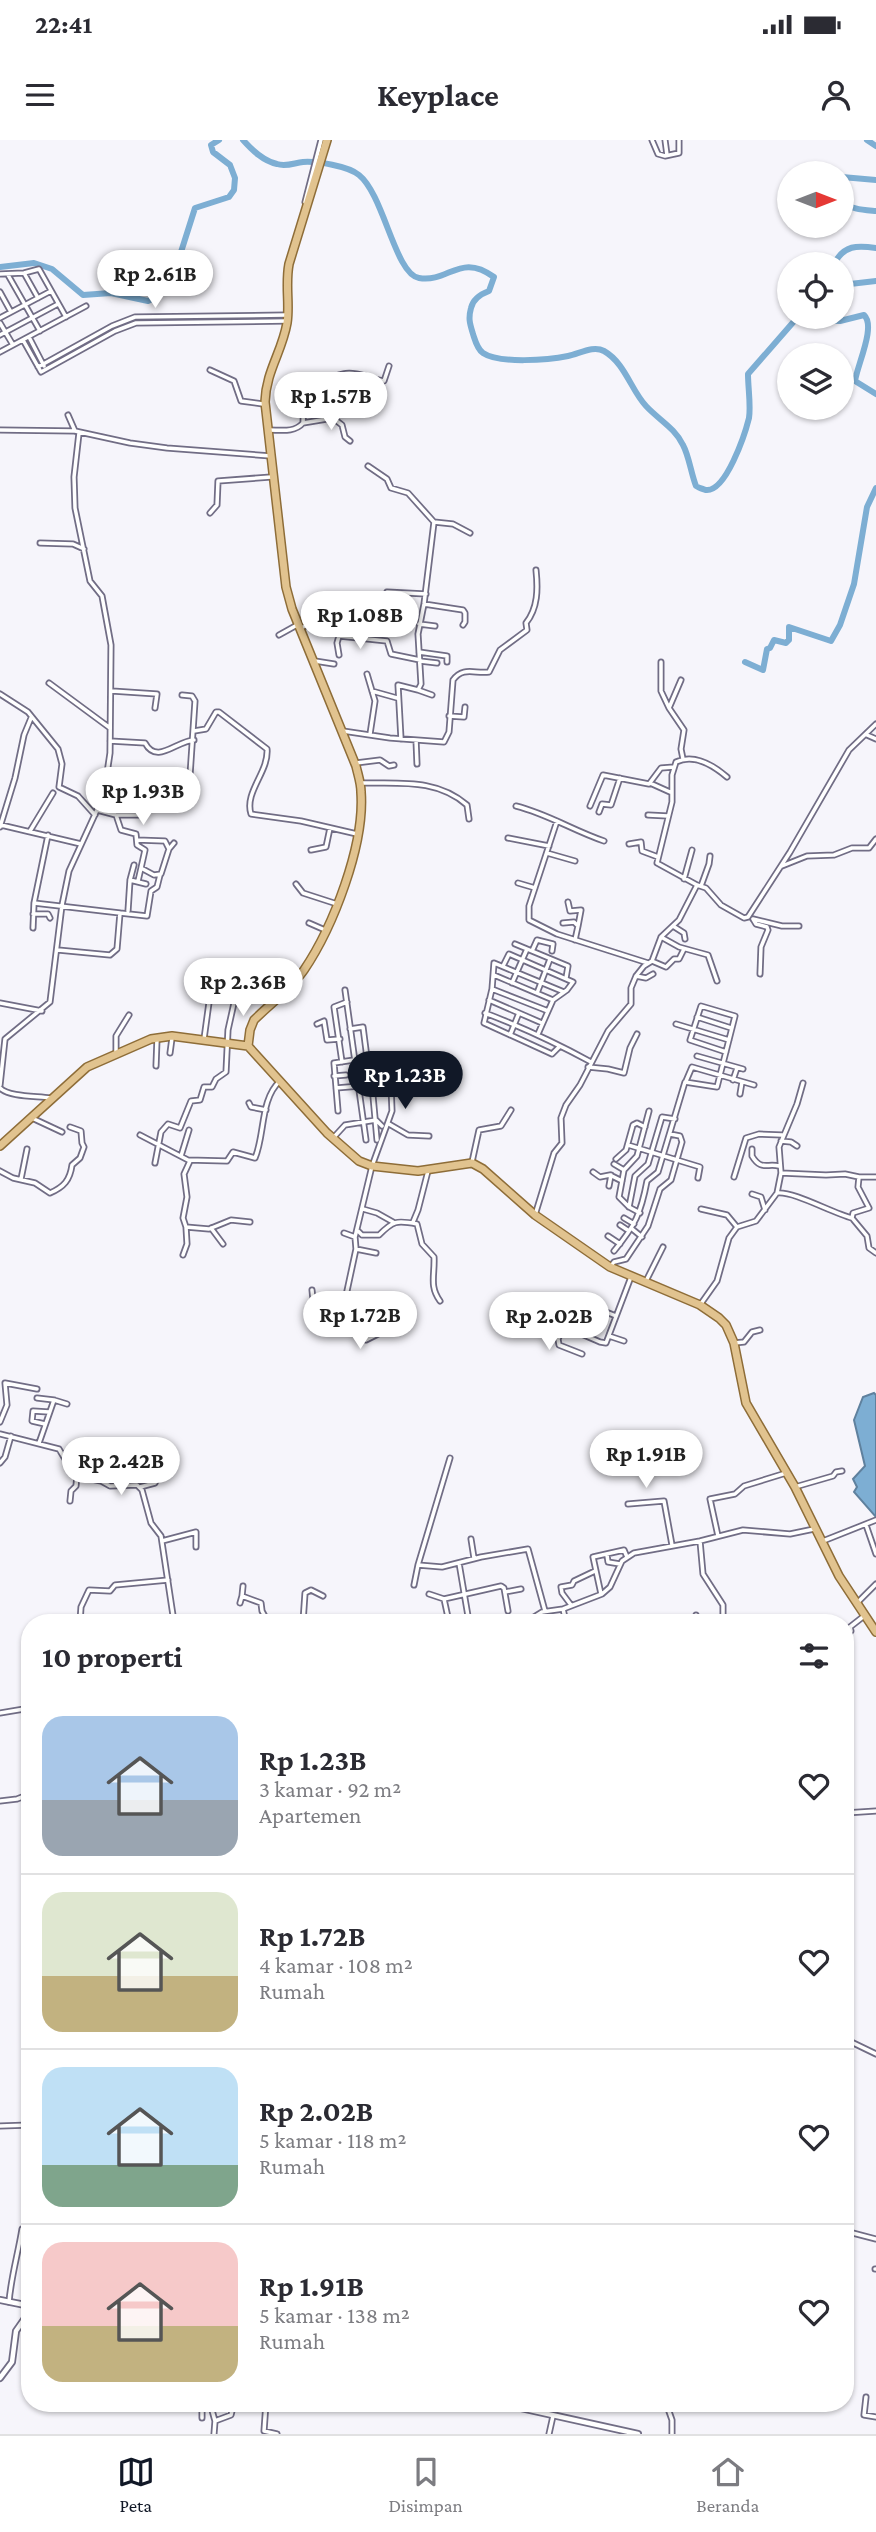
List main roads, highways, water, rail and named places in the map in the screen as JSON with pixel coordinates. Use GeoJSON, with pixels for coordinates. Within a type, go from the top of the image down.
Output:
{"type":"FeatureCollection","features":[{"type":"Feature","properties":{"kind":"main road"},"geometry":{"type":"LineString","coordinates":[[248,1046],[252,1023],[302,972],[325,930],[345,883],[362,803],[360,783],[343,731],[286,587],[265,404],[265,385],[287,318],[286,278],[322,143]]}},
{"type":"Feature","properties":{"kind":"main road"},"geometry":{"type":"LineString","coordinates":[[0,1146],[87,1067],[157,1037],[172,1035],[248,1046],[332,1138],[359,1161],[372,1166],[408,1171],[472,1163],[535,1215],[610,1267],[700,1305],[726,1325],[734,1343],[746,1403],[787,1472],[839,1576],[876,1632]]}},
{"type":"Feature","properties":{"kind":"water"},"geometry":{"type":"Polygon","coordinates":[[[874,1393],[876,1517],[854,1492],[857,1487],[853,1479],[865,1466],[854,1420],[863,1397],[874,1393]]]}},
{"type":"Feature","properties":{"kind":"waterway"},"geometry":{"type":"LineString","coordinates":[[0,267],[34,263],[52,269],[83,295],[111,293],[148,301],[159,296],[174,274],[195,208],[229,197],[234,190],[235,178],[230,165],[213,152],[211,145],[219,140]]}},
{"type":"Feature","properties":{"kind":"waterway"},"geometry":{"type":"LineString","coordinates":[[243,140],[258,155],[272,163],[324,163],[348,169],[359,175],[376,199],[403,263],[419,278],[439,276],[472,267],[494,277],[489,291],[475,299],[470,312],[473,334],[483,353],[500,359],[537,360],[600,349],[611,356],[623,369],[646,406],[680,439],[696,486],[706,490],[713,488],[727,472],[749,418],[748,374],[796,319],[840,321],[864,315],[867,320],[867,336],[855,381],[876,394]]}},
{"type":"Feature","properties":{"kind":"waterway"},"geometry":{"type":"LineString","coordinates":[[867,140],[876,146]]}},
{"type":"Feature","properties":{"kind":"waterway"},"geometry":{"type":"LineString","coordinates":[[854,178],[876,180]]}},
{"type":"Feature","properties":{"kind":"waterway"},"geometry":{"type":"LineString","coordinates":[[854,208],[876,211]]}},
{"type":"Feature","properties":{"kind":"waterway"},"geometry":{"type":"LineString","coordinates":[[844,252],[852,248],[876,248]]}},
{"type":"Feature","properties":{"kind":"waterway"},"geometry":{"type":"LineString","coordinates":[[854,284],[876,281]]}},
{"type":"Feature","properties":{"kind":"waterway"},"geometry":{"type":"LineString","coordinates":[[745,662],[763,670],[767,649],[774,640],[786,643],[789,640],[789,627],[831,641],[840,625],[854,584],[867,507],[876,488]]}}]}
